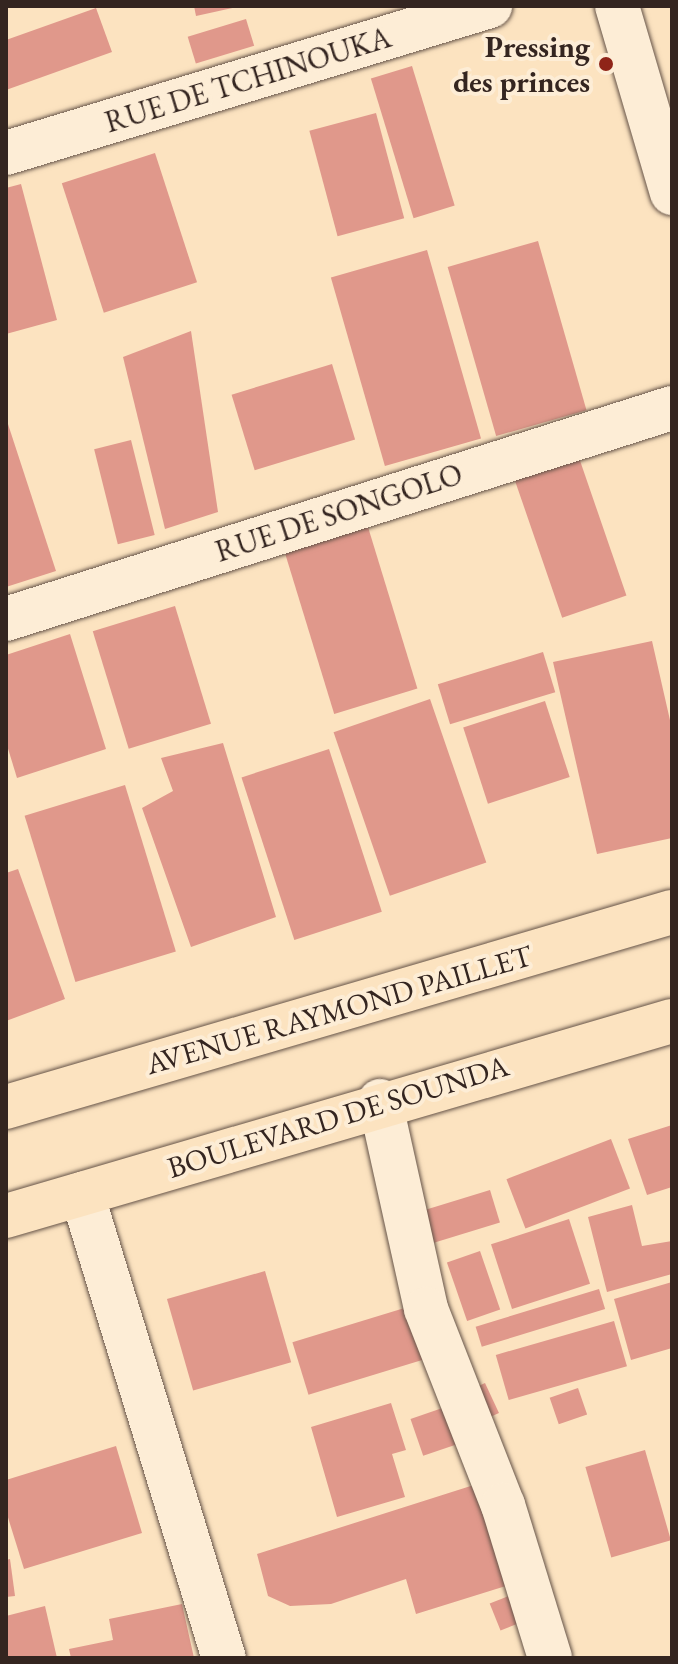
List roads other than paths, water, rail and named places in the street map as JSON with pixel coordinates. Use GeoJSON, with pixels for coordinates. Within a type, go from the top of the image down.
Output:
{"type":"FeatureCollection","features":[{"type":"Feature","properties":{"kind":"main road","name":"AVENUE RAYMOND PAILLET"},"geometry":{"type":"LineString","coordinates":[[6,1107],[672,912]]}},
{"type":"Feature","properties":{"kind":"main road","name":"BOULEVARD DE SOUNDA"},"geometry":{"type":"LineString","coordinates":[[6,1216],[380,1101],[672,1021]]}},
{"type":"Feature","properties":{"kind":"street","name":"RUE DE TCHINOUKA"},"geometry":{"type":"LineString","coordinates":[[6,153],[490,6]]}},
{"type":"Feature","properties":{"kind":"street"},"geometry":{"type":"LineString","coordinates":[[617,6],[672,193]]}},
{"type":"Feature","properties":{"kind":"street","name":"RUE DE SONGOLO"},"geometry":{"type":"LineString","coordinates":[[6,619],[672,408]]}},
{"type":"Feature","properties":{"kind":"street"},"geometry":{"type":"LineString","coordinates":[[380,1101],[426,1309],[503,1505],[550,1658]]}},
{"type":"Feature","properties":{"kind":"street"},"geometry":{"type":"LineString","coordinates":[[82,1194],[224,1658]]}},
{"type":"Feature","properties":{"kind":"place","name":"Pressing des princes"},"geometry":{"type":"Point","coordinates":[606,64]}}]}
